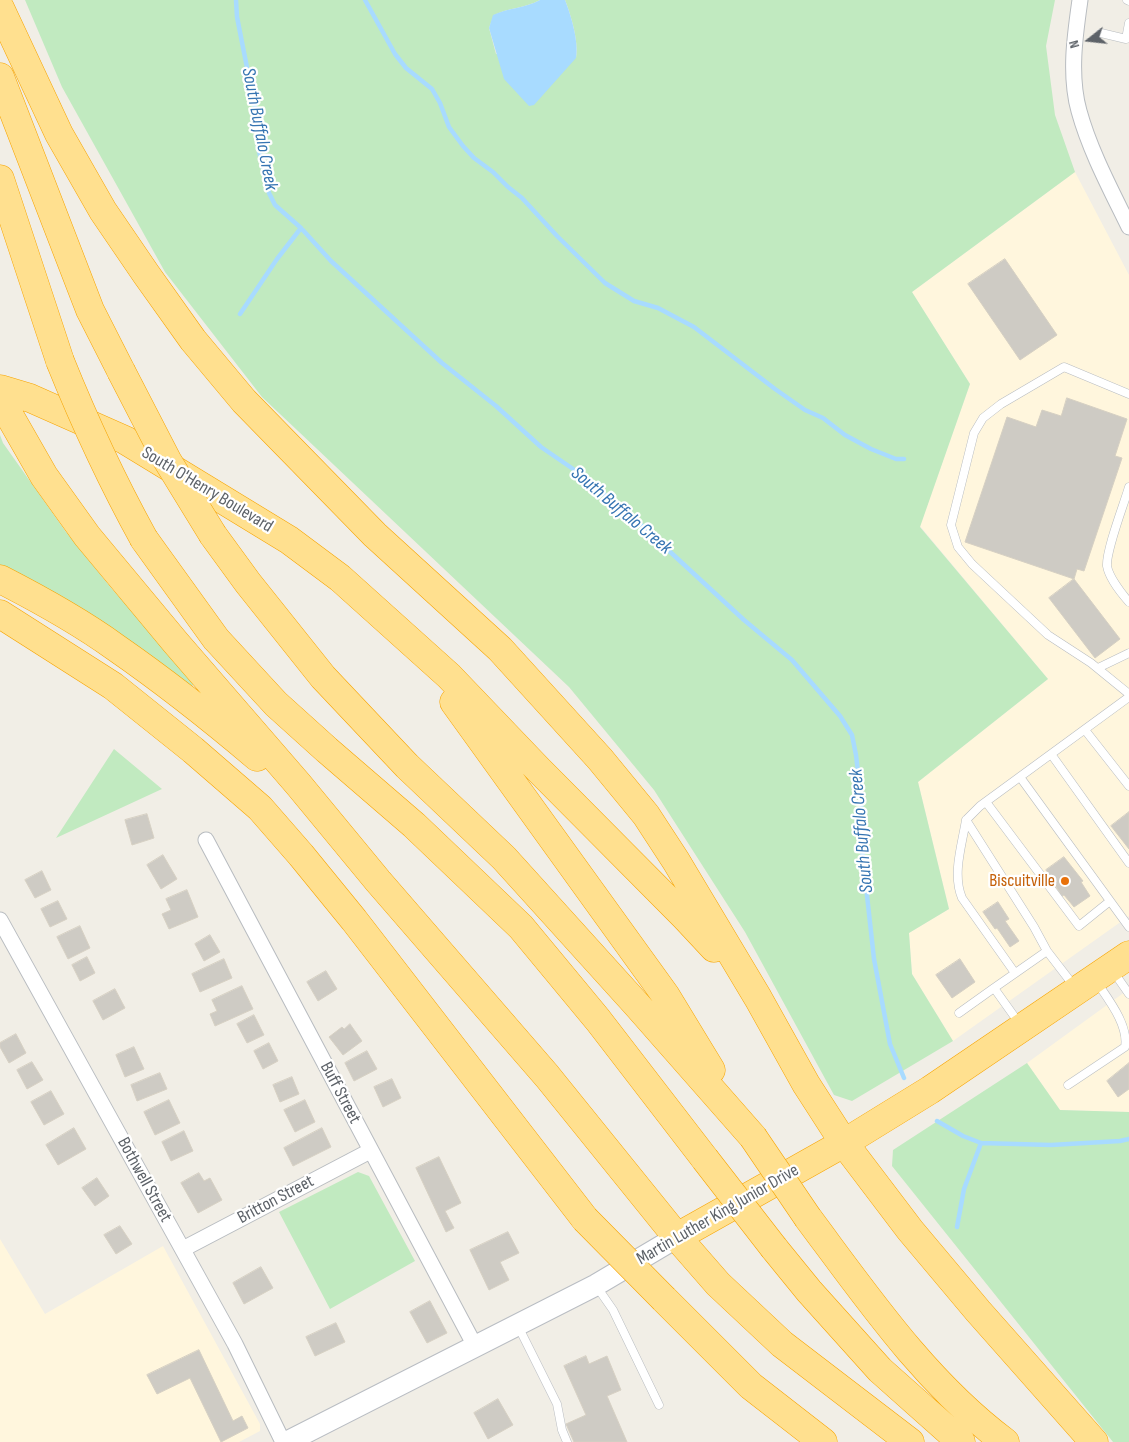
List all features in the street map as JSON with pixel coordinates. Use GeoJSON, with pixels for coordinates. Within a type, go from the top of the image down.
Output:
{"type":"FeatureCollection","features":[{"type":"Feature","properties":{"kind":"highway"},"geometry":{"type":"LineString","coordinates":[[0,8],[59,134],[103,211],[193,340],[244,401],[375,535],[500,649],[600,759],[646,815],[676,861],[758,998],[806,1084],[844,1143],[910,1230],[1094,1442]]}},
{"type":"Feature","properties":{"kind":"highway"},"geometry":{"type":"LineString","coordinates":[[0,77],[90,310],[167,460],[213,535],[248,583],[323,677],[408,766],[504,858],[637,1005],[752,1137]]}},
{"type":"Feature","properties":{"kind":"highway"},"geometry":{"type":"LineString","coordinates":[[0,179],[60,362],[114,485],[144,539],[216,639],[276,704],[414,825],[520,927],[598,1020],[809,1291],[880,1370],[961,1442]]}},
{"type":"Feature","properties":{"kind":"highway","name":"South O'Henry Boulevard"},"geometry":{"type":"LineString","coordinates":[[0,389],[30,398],[133,445],[289,540],[340,578],[394,626]]}},
{"type":"Feature","properties":{"kind":"highway"},"geometry":{"type":"LineString","coordinates":[[0,399],[44,476],[87,536],[378,881],[547,1076],[677,1237],[718,1284],[782,1344],[910,1442]]}},
{"type":"Feature","properties":{"kind":"highway"},"geometry":{"type":"LineString","coordinates":[[0,579],[41,601],[114,646],[197,706],[272,769],[378,881]]}},
{"type":"Feature","properties":{"kind":"highway"},"geometry":{"type":"LineString","coordinates":[[0,614],[113,686],[193,750],[260,808],[302,855],[354,920],[585,1219],[752,1386],[823,1442]]}},
{"type":"Feature","properties":{"kind":"highway"},"geometry":{"type":"LineString","coordinates":[[394,626],[449,676],[686,918],[758,998]]}},
{"type":"Feature","properties":{"kind":"highway"},"geometry":{"type":"LineString","coordinates":[[394,626],[449,695],[666,996],[752,1137],[808,1218],[870,1302],[924,1368],[991,1432],[1005,1442]]}},
{"type":"Feature","properties":{"kind":"highway","name":"Martin Luther King Junior Drive"},"geometry":{"type":"LineString","coordinates":[[677,1237],[844,1143],[930,1090],[1103,973]]}},
{"type":"Feature","properties":{"kind":"main road","name":"Martin Luther King Junior Drive"},"geometry":{"type":"LineString","coordinates":[[287,1442],[596,1285],[677,1237]]}},
{"type":"Feature","properties":{"kind":"street"},"geometry":{"type":"LineString","coordinates":[[1080,0],[1075,32],[1074,72],[1079,109],[1091,145],[1129,227]]}},
{"type":"Feature","properties":{"kind":"street","name":"Buff Street"},"geometry":{"type":"LineString","coordinates":[[206,840],[475,1346]]}},
{"type":"Feature","properties":{"kind":"street","name":"Bothwell Street"},"geometry":{"type":"LineString","coordinates":[[0,920],[234,1344],[283,1442]]}},
{"type":"Feature","properties":{"kind":"street","name":"Britton Street"},"geometry":{"type":"LineString","coordinates":[[183,1250],[370,1151]]}},
{"type":"Feature","properties":{"kind":"lane"},"geometry":{"type":"LineString","coordinates":[[1100,34],[1126,39],[1129,23]]}},
{"type":"Feature","properties":{"kind":"lane"},"geometry":{"type":"LineString","coordinates":[[1015,972],[958,890],[957,874],[966,820],[986,802],[1129,696],[1098,668],[1048,636],[972,564],[958,547],[952,526],[974,433],[983,418],[1001,404],[1064,367],[1129,394]]}},
{"type":"Feature","properties":{"kind":"lane"},"geometry":{"type":"LineString","coordinates":[[1129,487],[1109,553],[1107,567],[1118,589],[1129,602]]}},
{"type":"Feature","properties":{"kind":"lane"},"geometry":{"type":"LineString","coordinates":[[1098,668],[1129,653]]}},
{"type":"Feature","properties":{"kind":"lane"},"geometry":{"type":"LineString","coordinates":[[1085,730],[1129,786]]}},
{"type":"Feature","properties":{"kind":"lane"},"geometry":{"type":"LineString","coordinates":[[1051,754],[1129,863]]}},
{"type":"Feature","properties":{"kind":"lane"},"geometry":{"type":"LineString","coordinates":[[1020,777],[1129,927]]}},
{"type":"Feature","properties":{"kind":"lane"},"geometry":{"type":"LineString","coordinates":[[986,802],[1079,926],[1110,901]]}},
{"type":"Feature","properties":{"kind":"lane"},"geometry":{"type":"LineString","coordinates":[[966,820],[1034,927],[1047,951],[1103,973],[1129,994]]}},
{"type":"Feature","properties":{"kind":"lane"},"geometry":{"type":"LineString","coordinates":[[960,1013],[1047,951]]}},
{"type":"Feature","properties":{"kind":"lane"},"geometry":{"type":"LineString","coordinates":[[1068,1086],[1125,1047],[1127,1040],[1125,1027],[1103,973]]}},
{"type":"Feature","properties":{"kind":"lane"},"geometry":{"type":"LineString","coordinates":[[994,988],[1022,1028]]}},
{"type":"Feature","properties":{"kind":"lane"},"geometry":{"type":"LineString","coordinates":[[596,1285],[613,1310],[659,1405]]}},
{"type":"Feature","properties":{"kind":"lane"},"geometry":{"type":"LineString","coordinates":[[517,1325],[558,1404],[562,1430],[567,1442]]}},
{"type":"Feature","properties":{"kind":"shaded area"},"geometry":{"type":"Polygon","coordinates":[[[1075,172],[1129,275],[1129,916],[953,1041],[912,974],[909,933],[949,909],[918,782],[1048,679],[920,526],[970,384],[912,292],[1075,172]]]}},
{"type":"Feature","properties":{"kind":"shaded area"},"geometry":{"type":"Polygon","coordinates":[[[1129,989],[1129,1112],[1060,1110],[1027,1063],[1129,989]]]}},
{"type":"Feature","properties":{"kind":"shaded area"},"geometry":{"type":"Polygon","coordinates":[[[0,1239],[45,1314],[163,1246],[260,1424],[260,1431],[239,1442],[0,1442],[0,1239]]]}},
{"type":"Feature","properties":{"kind":"green space"},"geometry":{"type":"Polygon","coordinates":[[[25,0],[540,0],[494,15],[489,28],[496,54],[576,58],[577,52],[572,21],[565,0],[1055,0],[1046,46],[1055,115],[1075,172],[912,292],[970,384],[920,527],[1048,679],[918,782],[949,909],[909,933],[912,974],[953,1041],[852,1101],[834,1095],[745,932],[654,790],[569,687],[262,397],[165,272],[62,87],[25,0]]]}},
{"type":"Feature","properties":{"kind":"green space"},"geometry":{"type":"Polygon","coordinates":[[[0,435],[3,443],[66,532],[112,589],[196,683],[189,688],[0,569],[0,435]]]}},
{"type":"Feature","properties":{"kind":"green space"},"geometry":{"type":"Polygon","coordinates":[[[114,749],[162,789],[56,838],[114,749]]]}},
{"type":"Feature","properties":{"kind":"green space"},"geometry":{"type":"Polygon","coordinates":[[[1027,1063],[1060,1110],[1129,1112],[1129,1442],[1113,1442],[892,1166],[893,1150],[1027,1063]]]}},
{"type":"Feature","properties":{"kind":"green space"},"geometry":{"type":"Polygon","coordinates":[[[358,1172],[369,1176],[415,1261],[330,1309],[279,1212],[358,1172]]]}},
{"type":"Feature","properties":{"kind":"water"},"geometry":{"type":"Polygon","coordinates":[[[540,0],[565,0],[572,21],[577,52],[576,58],[534,105],[529,106],[504,79],[489,28],[493,15],[540,0]]]}},
{"type":"Feature","properties":{"kind":"building"},"geometry":{"type":"Polygon","coordinates":[[[1005,259],[1057,335],[1020,360],[968,284],[1005,259]]]}},
{"type":"Feature","properties":{"kind":"building"},"geometry":{"type":"Polygon","coordinates":[[[1067,398],[1127,419],[1115,456],[1122,458],[1084,571],[1077,569],[1074,579],[965,542],[1007,417],[1036,427],[1042,410],[1061,416],[1067,398]]]}},
{"type":"Feature","properties":{"kind":"building"},"geometry":{"type":"Polygon","coordinates":[[[1074,579],[1120,639],[1095,658],[1049,598],[1074,579]]]}},
{"type":"Feature","properties":{"kind":"building"},"geometry":{"type":"Polygon","coordinates":[[[1129,812],[1129,849],[1111,826],[1129,812]]]}},
{"type":"Feature","properties":{"kind":"building"},"geometry":{"type":"Polygon","coordinates":[[[147,814],[154,838],[132,845],[125,820],[147,814]]]}},
{"type":"Feature","properties":{"kind":"building"},"geometry":{"type":"Polygon","coordinates":[[[163,855],[177,879],[161,889],[147,865],[163,855]]]}},
{"type":"Feature","properties":{"kind":"building"},"geometry":{"type":"Polygon","coordinates":[[[1064,857],[1083,881],[1081,882],[1090,896],[1074,907],[1064,895],[1062,896],[1046,870],[1064,857]]]}},
{"type":"Feature","properties":{"kind":"building"},"geometry":{"type":"Polygon","coordinates":[[[42,871],[51,890],[35,898],[25,880],[42,871]]]}},
{"type":"Feature","properties":{"kind":"building"},"geometry":{"type":"Polygon","coordinates":[[[187,890],[198,917],[169,929],[162,914],[171,910],[166,899],[187,890]]]}},
{"type":"Feature","properties":{"kind":"building"},"geometry":{"type":"Polygon","coordinates":[[[58,901],[67,919],[50,927],[41,909],[58,901]]]}},
{"type":"Feature","properties":{"kind":"building"},"geometry":{"type":"Polygon","coordinates":[[[998,902],[1009,919],[1005,921],[1019,941],[1010,947],[983,912],[998,902]]]}},
{"type":"Feature","properties":{"kind":"building"},"geometry":{"type":"Polygon","coordinates":[[[80,926],[90,948],[68,959],[57,937],[80,926]]]}},
{"type":"Feature","properties":{"kind":"building"},"geometry":{"type":"Polygon","coordinates":[[[210,935],[220,952],[204,961],[195,944],[210,935]]]}},
{"type":"Feature","properties":{"kind":"building"},"geometry":{"type":"Polygon","coordinates":[[[87,957],[95,973],[80,981],[72,965],[87,957]]]}},
{"type":"Feature","properties":{"kind":"building"},"geometry":{"type":"Polygon","coordinates":[[[224,959],[232,978],[200,992],[192,974],[224,959]]]}},
{"type":"Feature","properties":{"kind":"building"},"geometry":{"type":"Polygon","coordinates":[[[960,959],[975,982],[952,998],[936,975],[960,959]]]}},
{"type":"Feature","properties":{"kind":"building"},"geometry":{"type":"Polygon","coordinates":[[[326,971],[337,989],[318,1001],[307,982],[326,971]]]}},
{"type":"Feature","properties":{"kind":"building"},"geometry":{"type":"Polygon","coordinates":[[[242,986],[253,1009],[215,1026],[210,1014],[217,1011],[212,1000],[242,986]]]}},
{"type":"Feature","properties":{"kind":"building"},"geometry":{"type":"Polygon","coordinates":[[[115,989],[125,1008],[103,1020],[93,1001],[115,989]]]}},
{"type":"Feature","properties":{"kind":"building"},"geometry":{"type":"Polygon","coordinates":[[[254,1015],[264,1035],[247,1043],[237,1024],[254,1015]]]}},
{"type":"Feature","properties":{"kind":"building"},"geometry":{"type":"Polygon","coordinates":[[[350,1024],[362,1041],[343,1055],[329,1037],[342,1027],[344,1029],[350,1024]]]}},
{"type":"Feature","properties":{"kind":"building"},"geometry":{"type":"Polygon","coordinates":[[[16,1034],[26,1053],[9,1063],[0,1047],[0,1043],[16,1034]]]}},
{"type":"Feature","properties":{"kind":"building"},"geometry":{"type":"Polygon","coordinates":[[[269,1043],[278,1061],[263,1069],[254,1051],[269,1043]]]}},
{"type":"Feature","properties":{"kind":"building"},"geometry":{"type":"Polygon","coordinates":[[[134,1047],[144,1069],[125,1077],[116,1055],[134,1047]]]}},
{"type":"Feature","properties":{"kind":"building"},"geometry":{"type":"Polygon","coordinates":[[[367,1051],[377,1069],[354,1081],[345,1063],[367,1051]]]}},
{"type":"Feature","properties":{"kind":"building"},"geometry":{"type":"Polygon","coordinates":[[[32,1062],[43,1080],[27,1089],[17,1070],[32,1062]]]}},
{"type":"Feature","properties":{"kind":"building"},"geometry":{"type":"Polygon","coordinates":[[[1129,1063],[1129,1089],[1118,1097],[1107,1081],[1129,1063]]]}},
{"type":"Feature","properties":{"kind":"building"},"geometry":{"type":"Polygon","coordinates":[[[160,1073],[167,1089],[137,1101],[131,1085],[160,1073]]]}},
{"type":"Feature","properties":{"kind":"building"},"geometry":{"type":"Polygon","coordinates":[[[292,1077],[299,1094],[280,1102],[273,1085],[292,1077]]]}},
{"type":"Feature","properties":{"kind":"building"},"geometry":{"type":"Polygon","coordinates":[[[392,1079],[401,1098],[383,1107],[374,1087],[392,1079]]]}},
{"type":"Feature","properties":{"kind":"building"},"geometry":{"type":"Polygon","coordinates":[[[51,1091],[64,1114],[44,1125],[31,1102],[51,1091]]]}},
{"type":"Feature","properties":{"kind":"building"},"geometry":{"type":"Polygon","coordinates":[[[169,1100],[180,1123],[155,1135],[144,1112],[169,1100]]]}},
{"type":"Feature","properties":{"kind":"building"},"geometry":{"type":"Polygon","coordinates":[[[305,1100],[315,1122],[295,1132],[284,1110],[305,1100]]]}},
{"type":"Feature","properties":{"kind":"building"},"geometry":{"type":"Polygon","coordinates":[[[74,1128],[86,1149],[58,1165],[46,1145],[74,1128]]]}},
{"type":"Feature","properties":{"kind":"building"},"geometry":{"type":"Polygon","coordinates":[[[322,1128],[331,1147],[293,1166],[284,1148],[322,1128]]]}},
{"type":"Feature","properties":{"kind":"building"},"geometry":{"type":"Polygon","coordinates":[[[184,1131],[193,1151],[171,1161],[162,1142],[184,1131]]]}},
{"type":"Feature","properties":{"kind":"building"},"geometry":{"type":"Polygon","coordinates":[[[439,1157],[461,1203],[445,1211],[454,1228],[446,1232],[416,1168],[439,1157]]]}},
{"type":"Feature","properties":{"kind":"building"},"geometry":{"type":"Polygon","coordinates":[[[199,1173],[204,1181],[210,1178],[222,1200],[198,1213],[181,1183],[199,1173]]]}},
{"type":"Feature","properties":{"kind":"building"},"geometry":{"type":"Polygon","coordinates":[[[97,1178],[109,1196],[95,1206],[82,1188],[97,1178]]]}},
{"type":"Feature","properties":{"kind":"building"},"geometry":{"type":"Polygon","coordinates":[[[120,1226],[132,1244],[116,1254],[104,1235],[120,1226]]]}},
{"type":"Feature","properties":{"kind":"building"},"geometry":{"type":"Polygon","coordinates":[[[508,1232],[519,1253],[500,1262],[509,1280],[489,1290],[470,1250],[508,1232]]]}},
{"type":"Feature","properties":{"kind":"building"},"geometry":{"type":"Polygon","coordinates":[[[261,1267],[273,1288],[244,1304],[233,1283],[261,1267]]]}},
{"type":"Feature","properties":{"kind":"building"},"geometry":{"type":"Polygon","coordinates":[[[430,1301],[447,1333],[427,1343],[410,1312],[430,1301]]]}},
{"type":"Feature","properties":{"kind":"building"},"geometry":{"type":"Polygon","coordinates":[[[336,1323],[345,1342],[315,1356],[306,1337],[336,1323]]]}},
{"type":"Feature","properties":{"kind":"building"},"geometry":{"type":"Polygon","coordinates":[[[199,1350],[233,1421],[242,1416],[248,1428],[221,1442],[190,1378],[157,1394],[147,1375],[199,1350]]]}},
{"type":"Feature","properties":{"kind":"building"},"geometry":{"type":"Polygon","coordinates":[[[586,1356],[589,1364],[607,1356],[621,1390],[607,1396],[627,1442],[574,1442],[566,1424],[586,1415],[564,1366],[586,1356]]]}},
{"type":"Feature","properties":{"kind":"building"},"geometry":{"type":"Polygon","coordinates":[[[498,1399],[513,1425],[488,1439],[474,1413],[498,1399]]]}},
{"type":"Feature","properties":{"kind":"waterway","name":"South Buffalo Creek"},"geometry":{"type":"LineString","coordinates":[[236,0],[237,17],[256,113],[258,147],[269,193],[275,205],[301,228],[331,261],[442,363],[496,406],[541,447],[576,471],[641,525],[744,620],[792,660],[840,716],[852,735],[861,798],[862,850],[874,959],[890,1044],[904,1078]]}},
{"type":"Feature","properties":{"kind":"waterway"},"geometry":{"type":"LineString","coordinates":[[365,0],[395,54],[406,68],[432,89],[440,103],[449,127],[463,146],[474,158],[522,198],[557,236],[605,283],[634,301],[658,308],[694,327],[775,389],[805,410],[823,418],[845,435],[871,449],[896,459],[904,459]]}},
{"type":"Feature","properties":{"kind":"waterway"},"geometry":{"type":"LineString","coordinates":[[240,314],[277,259],[301,228]]}},
{"type":"Feature","properties":{"kind":"waterway","name":"South Buffalo Creek"},"geometry":{"type":"LineString","coordinates":[[937,1121],[963,1136],[981,1143],[1051,1145],[1129,1139]]}},
{"type":"Feature","properties":{"kind":"waterway"},"geometry":{"type":"LineString","coordinates":[[957,1227],[964,1189],[981,1143]]}},
{"type":"Feature","properties":{"kind":"place","name":"Biscuitville"},"geometry":{"type":"Point","coordinates":[1065,881]}}]}
